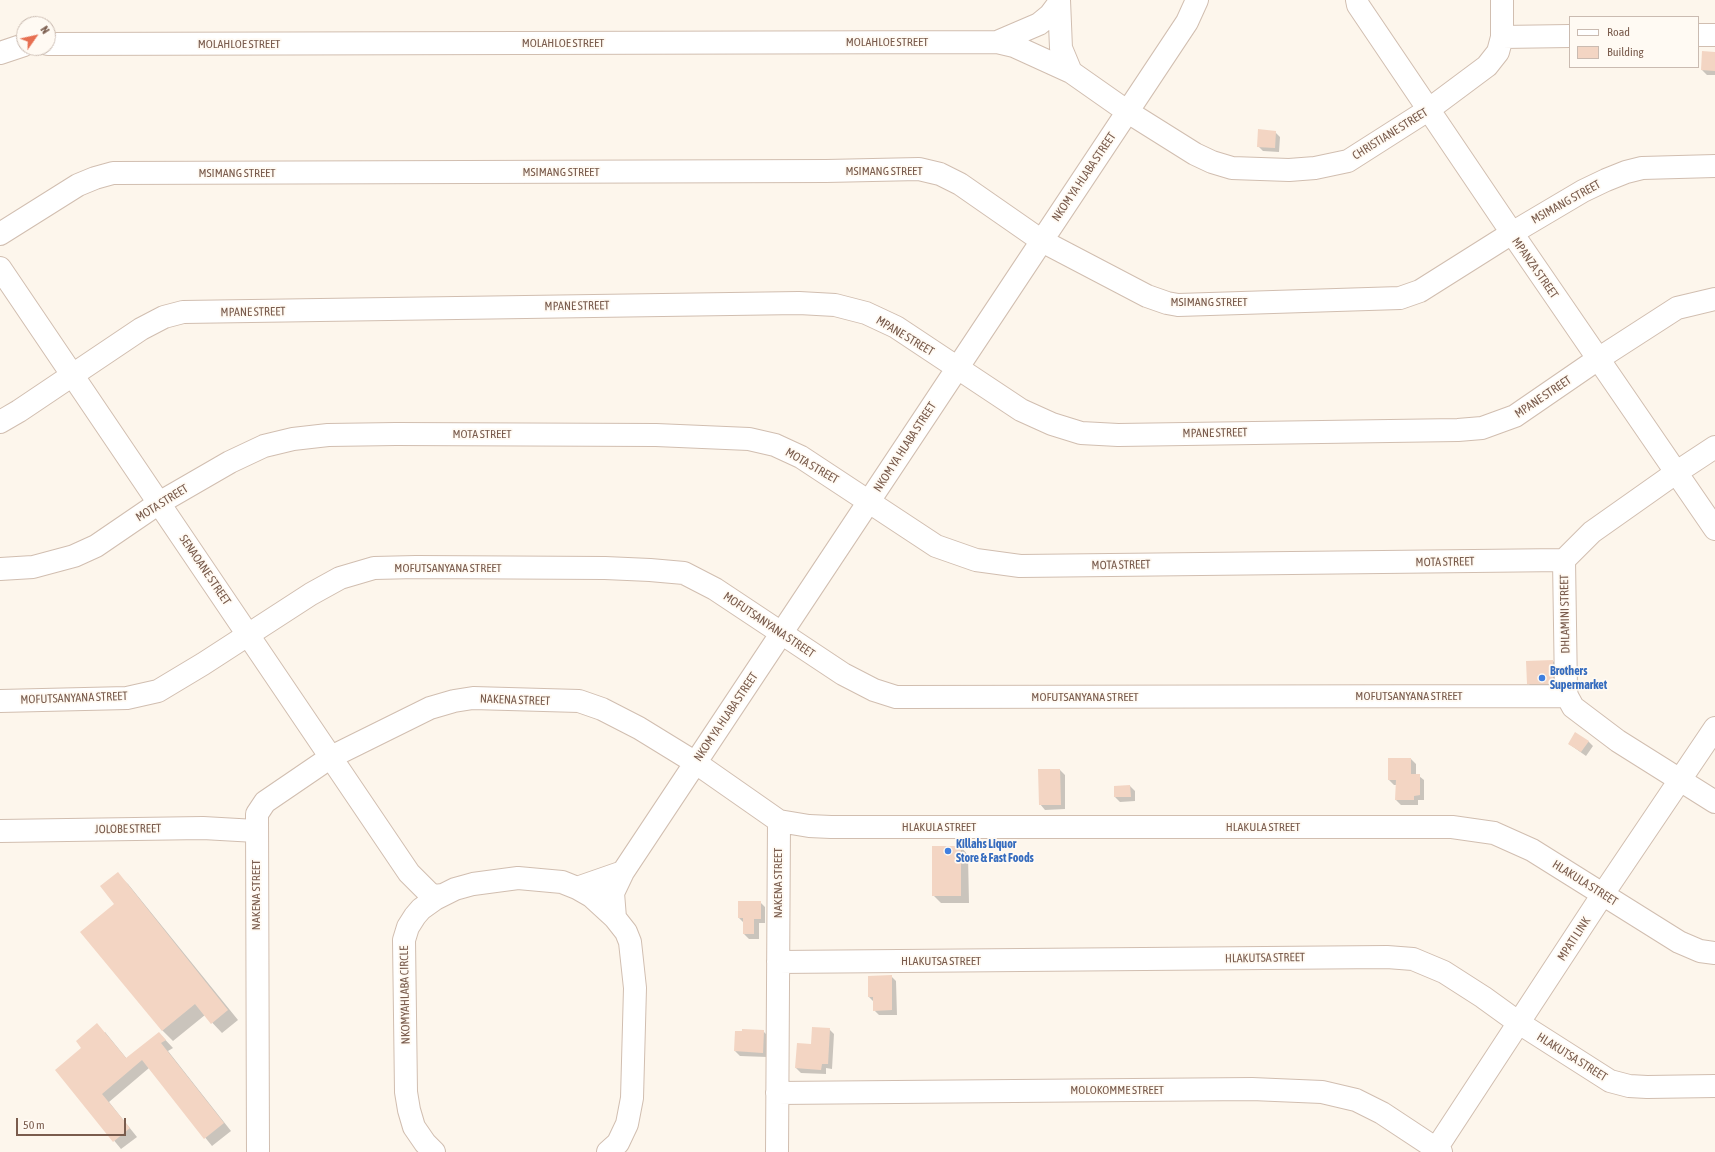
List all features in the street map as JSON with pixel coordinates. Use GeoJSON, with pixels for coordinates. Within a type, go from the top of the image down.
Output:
{"type":"FeatureCollection","features":[{"type":"Feature","properties":{"kind":"street","name":"NKOM YA HLABA STREET"},"geometry":{"type":"LineString","coordinates":[[615,918],[613,893],[623,872],[1128,112],[1187,22],[1197,0]]}},
{"type":"Feature","properties":{"kind":"street","name":"NKOM YA HLABA STREET"},"geometry":{"type":"LineString","coordinates":[[1187,22],[1214,0]]}},
{"type":"Feature","properties":{"kind":"street","name":"CHRISTIANE STREET"},"geometry":{"type":"LineString","coordinates":[[1071,72],[1128,112],[1195,154],[1212,162],[1232,168],[1289,170],[1314,168],[1348,161],[1428,110],[1487,66],[1498,52],[1502,37],[1502,0]]}},
{"type":"Feature","properties":{"kind":"street"},"geometry":{"type":"LineString","coordinates":[[997,42],[1039,24],[1050,14],[1059,1]]}},
{"type":"Feature","properties":{"kind":"street"},"geometry":{"type":"LineString","coordinates":[[1059,1],[1061,48],[1071,72]]}},
{"type":"Feature","properties":{"kind":"street","name":"MPANZA STREET"},"geometry":{"type":"LineString","coordinates":[[1354,2],[1715,529]]}},
{"type":"Feature","properties":{"kind":"street"},"geometry":{"type":"LineString","coordinates":[[1699,35],[1715,34]]}},
{"type":"Feature","properties":{"kind":"street"},"geometry":{"type":"LineString","coordinates":[[1502,37],[1569,36]]}},
{"type":"Feature","properties":{"kind":"street","name":"MOLAHLOE STREET"},"geometry":{"type":"LineString","coordinates":[[56,44],[997,42],[1014,46],[1071,72]]}},
{"type":"Feature","properties":{"kind":"street"},"geometry":{"type":"LineString","coordinates":[[0,53],[16,48]]}},
{"type":"Feature","properties":{"kind":"street","name":"MSIMANG STREET"},"geometry":{"type":"LineString","coordinates":[[0,234],[78,185],[95,178],[114,173],[826,171],[919,169],[940,174],[960,184],[1042,241],[1158,301],[1178,305],[1400,298],[1410,296],[1420,291],[1512,233],[1583,191],[1626,172],[1665,166],[1715,166]]}},
{"type":"Feature","properties":{"kind":"street","name":"SENAOANE STREET"},"geometry":{"type":"LineString","coordinates":[[0,268],[409,873],[429,893],[434,896],[443,895]]}},
{"type":"Feature","properties":{"kind":"street","name":"MPANE STREET"},"geometry":{"type":"LineString","coordinates":[[0,422],[141,329],[164,317],[184,312],[799,303],[835,305],[866,313],[896,327],[1021,410],[1052,424],[1081,433],[1118,435],[1436,431],[1482,428],[1516,416],[1598,359],[1676,308],[1715,299]]}},
{"type":"Feature","properties":{"kind":"street","name":"MOTA STREET"},"geometry":{"type":"LineString","coordinates":[[0,569],[33,567],[74,556],[96,546],[159,503],[230,462],[264,446],[293,439],[328,435],[396,434],[656,435],[748,439],[774,445],[801,457],[870,501],[936,546],[976,560],[1020,566],[1564,560]]}},
{"type":"Feature","properties":{"kind":"street","name":"DHLAMINI STREET"},"geometry":{"type":"LineString","coordinates":[[1567,696],[1564,560],[1592,532],[1676,472],[1715,447]]}},
{"type":"Feature","properties":{"kind":"street","name":"MOFUTSANYANA STREET"},"geometry":{"type":"LineString","coordinates":[[0,701],[127,698],[158,690],[203,664],[311,594],[340,578],[374,568],[416,567],[605,568],[684,573],[715,589],[843,674],[874,690],[896,697],[1567,696]]}},
{"type":"Feature","properties":{"kind":"street"},"geometry":{"type":"LineString","coordinates":[[1567,696],[1573,707],[1594,724],[1680,781],[1715,802]]}},
{"type":"Feature","properties":{"kind":"street","name":"NAKENA STREET"},"geometry":{"type":"LineString","coordinates":[[258,1152],[257,814],[265,802],[331,757],[430,708],[454,701],[473,698],[579,701],[602,709],[639,728],[696,763],[779,821],[777,1152]]}},
{"type":"Feature","properties":{"kind":"street","name":"MPATI LINK"},"geometry":{"type":"LineString","coordinates":[[1437,1151],[1603,894],[1715,728]]}},
{"type":"Feature","properties":{"kind":"street","name":"HLAKULA STREET"},"geometry":{"type":"LineString","coordinates":[[779,821],[832,827],[1452,826],[1494,833],[1532,850],[1679,942],[1700,951],[1715,953]]}},
{"type":"Feature","properties":{"kind":"street","name":"JOLOBE STREET"},"geometry":{"type":"LineString","coordinates":[[0,831],[203,828],[256,831]]}},
{"type":"Feature","properties":{"kind":"street"},"geometry":{"type":"LineString","coordinates":[[577,888],[623,872]]}},
{"type":"Feature","properties":{"kind":"street","name":"SENAOANE STREET"},"geometry":{"type":"LineString","coordinates":[[409,873],[415,890],[415,916]]}},
{"type":"Feature","properties":{"kind":"street","name":"NKOMYAHLABA CIRCLE"},"geometry":{"type":"LineString","coordinates":[[428,1149],[414,1128],[406,1092],[404,940],[408,927],[415,916],[427,904],[455,889],[474,884],[518,878],[562,882],[591,896],[615,918],[626,932],[630,942],[635,988],[632,1098],[627,1124],[615,1149]]}},
{"type":"Feature","properties":{"kind":"street","name":"HLAKUTSA STREET"},"geometry":{"type":"LineString","coordinates":[[778,962],[1387,957],[1413,959],[1444,972],[1484,997],[1519,1023],[1610,1081],[1629,1086],[1647,1087],[1715,1086]]}},
{"type":"Feature","properties":{"kind":"street","name":"MOLOKOMME STREET"},"geometry":{"type":"LineString","coordinates":[[777,1093],[1252,1089],[1322,1092],[1356,1100],[1382,1113],[1437,1151]]}},
{"type":"Feature","properties":{"kind":"building"},"geometry":{"type":"Polygon","coordinates":[[[1702,51],[1715,52],[1715,71],[1701,70],[1702,51]]]}},
{"type":"Feature","properties":{"kind":"building"},"geometry":{"type":"Polygon","coordinates":[[[1258,129],[1276,131],[1275,148],[1257,147],[1258,129]]]}},
{"type":"Feature","properties":{"kind":"building","name":"Brothers Supermarket"},"geometry":{"type":"Polygon","coordinates":[[[1553,660],[1553,684],[1527,684],[1526,661],[1553,660]]]}},
{"type":"Feature","properties":{"kind":"building"},"geometry":{"type":"Polygon","coordinates":[[[1575,732],[1589,741],[1581,752],[1568,744],[1575,732]]]}},
{"type":"Feature","properties":{"kind":"building"},"geometry":{"type":"Polygon","coordinates":[[[1388,758],[1411,758],[1411,774],[1420,774],[1420,795],[1414,796],[1414,800],[1395,800],[1396,780],[1388,780],[1388,758]]]}},
{"type":"Feature","properties":{"kind":"building"},"geometry":{"type":"Polygon","coordinates":[[[1038,769],[1060,769],[1061,805],[1039,805],[1038,769]]]}},
{"type":"Feature","properties":{"kind":"building"},"geometry":{"type":"Polygon","coordinates":[[[1130,785],[1131,797],[1114,797],[1114,786],[1130,785]]]}},
{"type":"Feature","properties":{"kind":"building"},"geometry":{"type":"Polygon","coordinates":[[[932,846],[961,846],[961,896],[932,896],[932,846]]]}},
{"type":"Feature","properties":{"kind":"building"},"geometry":{"type":"Polygon","coordinates":[[[118,872],[228,1010],[211,1024],[195,1004],[162,1031],[80,932],[114,904],[100,886],[118,872]]]}},
{"type":"Feature","properties":{"kind":"building"},"geometry":{"type":"Polygon","coordinates":[[[738,901],[761,901],[761,919],[754,919],[754,934],[743,934],[743,918],[738,918],[738,901]]]}},
{"type":"Feature","properties":{"kind":"building"},"geometry":{"type":"Polygon","coordinates":[[[892,975],[892,1010],[873,1011],[873,997],[868,997],[868,976],[892,975]]]}},
{"type":"Feature","properties":{"kind":"building"},"geometry":{"type":"Polygon","coordinates":[[[97,1023],[126,1058],[159,1032],[166,1040],[161,1043],[224,1123],[204,1139],[142,1060],[102,1094],[130,1128],[113,1142],[55,1070],[81,1048],[76,1041],[97,1023]]]}},
{"type":"Feature","properties":{"kind":"building"},"geometry":{"type":"Polygon","coordinates":[[[812,1027],[830,1028],[828,1064],[822,1064],[821,1070],[795,1068],[797,1043],[811,1044],[812,1027]]]}},
{"type":"Feature","properties":{"kind":"building"},"geometry":{"type":"Polygon","coordinates":[[[742,1029],[764,1030],[763,1053],[734,1051],[735,1031],[742,1031],[742,1029]]]}},
{"type":"Feature","properties":{"kind":"place","name":"Brothers Supermarket"},"geometry":{"type":"Point","coordinates":[1542,678]}},
{"type":"Feature","properties":{"kind":"place","name":"Killahs Liquor Store & Fast Foods"},"geometry":{"type":"Point","coordinates":[948,851]}}]}
